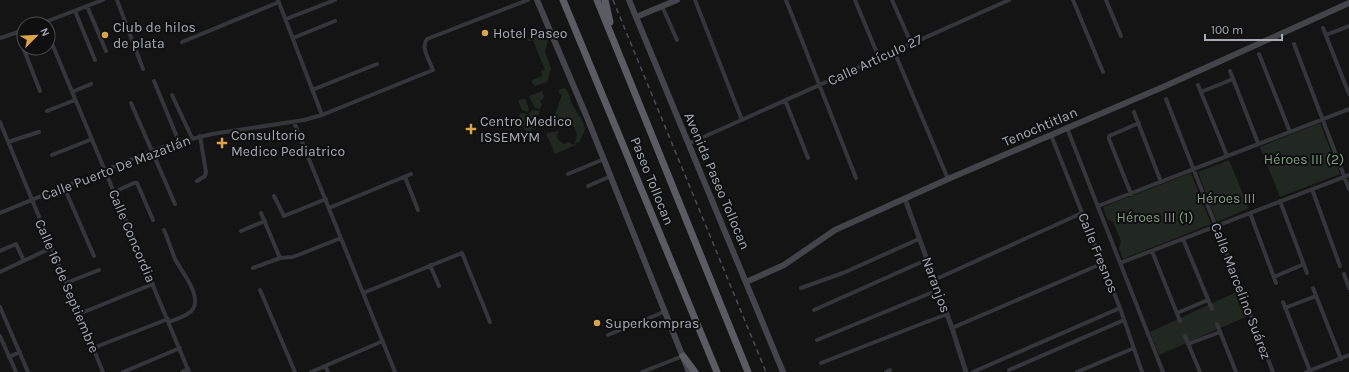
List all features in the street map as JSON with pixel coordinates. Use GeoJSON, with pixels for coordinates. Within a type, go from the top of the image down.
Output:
{"type":"FeatureCollection","features":[{"type":"Feature","properties":{"kind":"highway","name":"Paseo Tollocan"},"geometry":{"type":"LineString","coordinates":[[563,0],[716,372]]}},
{"type":"Feature","properties":{"kind":"highway","name":"Paseo Tollocan"},"geometry":{"type":"LineString","coordinates":[[597,0],[748,372]]}},
{"type":"Feature","properties":{"kind":"highway"},"geometry":{"type":"LineString","coordinates":[[605,0],[615,43]]}},
{"type":"Feature","properties":{"kind":"highway"},"geometry":{"type":"LineString","coordinates":[[683,356],[695,372]]}},
{"type":"Feature","properties":{"kind":"main road"},"geometry":{"type":"LineString","coordinates":[[537,0],[611,176],[689,372]]}},
{"type":"Feature","properties":{"kind":"main road","name":"Avenida Paseo Tollocan"},"geometry":{"type":"LineString","coordinates":[[629,0],[784,372]]}},
{"type":"Feature","properties":{"kind":"main road"},"geometry":{"type":"LineString","coordinates":[[636,18],[677,0]]}},
{"type":"Feature","properties":{"kind":"main road","name":"Tenochtitlan"},"geometry":{"type":"LineString","coordinates":[[746,282],[779,267],[835,230],[948,179],[1163,88],[1349,3]]}},
{"type":"Feature","properties":{"kind":"street"},"geometry":{"type":"LineString","coordinates":[[56,18],[103,0]]}},
{"type":"Feature","properties":{"kind":"street"},"geometry":{"type":"LineString","coordinates":[[116,0],[143,69]]}},
{"type":"Feature","properties":{"kind":"street"},"geometry":{"type":"LineString","coordinates":[[286,19],[335,0]]}},
{"type":"Feature","properties":{"kind":"street","name":"Calle Puerto De Mazatlán"},"geometry":{"type":"LineString","coordinates":[[0,213],[152,151],[192,138],[294,122],[322,115],[433,70],[424,47],[424,43],[427,39],[528,0]]}},
{"type":"Feature","properties":{"kind":"street"},"geometry":{"type":"LineString","coordinates":[[695,0],[742,120]]}},
{"type":"Feature","properties":{"kind":"street"},"geometry":{"type":"LineString","coordinates":[[786,0],[856,178]]}},
{"type":"Feature","properties":{"kind":"street"},"geometry":{"type":"LineString","coordinates":[[855,0],[879,58]]}},
{"type":"Feature","properties":{"kind":"street"},"geometry":{"type":"LineString","coordinates":[[892,0],[911,43]]}},
{"type":"Feature","properties":{"kind":"street","name":"Calle Artículo 27"},"geometry":{"type":"LineString","coordinates":[[688,144],[1001,1],[1008,0]]}},
{"type":"Feature","properties":{"kind":"street"},"geometry":{"type":"LineString","coordinates":[[1073,0],[1103,72]]}},
{"type":"Feature","properties":{"kind":"street"},"geometry":{"type":"LineString","coordinates":[[1106,0],[1121,36]]}},
{"type":"Feature","properties":{"kind":"street"},"geometry":{"type":"LineString","coordinates":[[182,42],[279,1],[322,115]]}},
{"type":"Feature","properties":{"kind":"street"},"geometry":{"type":"LineString","coordinates":[[87,6],[106,51]]}},
{"type":"Feature","properties":{"kind":"street"},"geometry":{"type":"LineString","coordinates":[[662,6],[677,40]]}},
{"type":"Feature","properties":{"kind":"street"},"geometry":{"type":"LineString","coordinates":[[75,11],[95,60]]}},
{"type":"Feature","properties":{"kind":"street"},"geometry":{"type":"LineString","coordinates":[[293,38],[335,21]]}},
{"type":"Feature","properties":{"kind":"street"},"geometry":{"type":"LineString","coordinates":[[1326,34],[1349,26]]}},
{"type":"Feature","properties":{"kind":"street"},"geometry":{"type":"LineString","coordinates":[[1323,28],[1349,94]]}},
{"type":"Feature","properties":{"kind":"street"},"geometry":{"type":"LineString","coordinates":[[0,38],[16,33]]}},
{"type":"Feature","properties":{"kind":"street"},"geometry":{"type":"LineString","coordinates":[[1294,44],[1349,189]]}},
{"type":"Feature","properties":{"kind":"street"},"geometry":{"type":"LineString","coordinates":[[894,51],[948,179]]}},
{"type":"Feature","properties":{"kind":"street","name":"Calle Concordia"},"geometry":{"type":"LineString","coordinates":[[56,53],[189,371]]}},
{"type":"Feature","properties":{"kind":"street"},"geometry":{"type":"LineString","coordinates":[[1259,54],[1290,132]]}},
{"type":"Feature","properties":{"kind":"street"},"geometry":{"type":"LineString","coordinates":[[27,56],[40,91]]}},
{"type":"Feature","properties":{"kind":"street"},"geometry":{"type":"LineString","coordinates":[[312,90],[377,64]]}},
{"type":"Feature","properties":{"kind":"street"},"geometry":{"type":"LineString","coordinates":[[1230,71],[1258,144]]}},
{"type":"Feature","properties":{"kind":"street"},"geometry":{"type":"LineString","coordinates":[[1201,92],[1233,79]]}},
{"type":"Feature","properties":{"kind":"street"},"geometry":{"type":"LineString","coordinates":[[154,81],[179,142]]}},
{"type":"Feature","properties":{"kind":"street"},"geometry":{"type":"LineString","coordinates":[[72,92],[91,84]]}},
{"type":"Feature","properties":{"kind":"street"},"geometry":{"type":"LineString","coordinates":[[1198,85],[1227,156]]}},
{"type":"Feature","properties":{"kind":"street"},"geometry":{"type":"LineString","coordinates":[[172,95],[192,138]]}},
{"type":"Feature","properties":{"kind":"street","name":"Calle Marcelino Suárez"},"geometry":{"type":"LineString","coordinates":[[1166,99],[1273,372]]}},
{"type":"Feature","properties":{"kind":"street"},"geometry":{"type":"LineString","coordinates":[[47,111],[75,100]]}},
{"type":"Feature","properties":{"kind":"street"},"geometry":{"type":"LineString","coordinates":[[785,100],[808,158]]}},
{"type":"Feature","properties":{"kind":"street"},"geometry":{"type":"LineString","coordinates":[[131,103],[175,204]]}},
{"type":"Feature","properties":{"kind":"street"},"geometry":{"type":"LineString","coordinates":[[1098,206],[1349,109]]}},
{"type":"Feature","properties":{"kind":"street"},"geometry":{"type":"LineString","coordinates":[[1134,112],[1161,182]]}},
{"type":"Feature","properties":{"kind":"street","name":"Calle 16 de Septiembre"},"geometry":{"type":"LineString","coordinates":[[0,122],[103,372]]}},
{"type":"Feature","properties":{"kind":"street"},"geometry":{"type":"LineString","coordinates":[[294,122],[395,372]]}},
{"type":"Feature","properties":{"kind":"street"},"geometry":{"type":"LineString","coordinates":[[1131,194],[1109,136],[1139,123]]}},
{"type":"Feature","properties":{"kind":"street"},"geometry":{"type":"LineString","coordinates":[[1067,128],[1163,372]]}},
{"type":"Feature","properties":{"kind":"street"},"geometry":{"type":"LineString","coordinates":[[8,142],[39,132]]}},
{"type":"Feature","properties":{"kind":"street","name":"Calle Fresnos"},"geometry":{"type":"LineString","coordinates":[[1051,135],[1101,264],[1120,308],[1142,372]]}},
{"type":"Feature","properties":{"kind":"street"},"geometry":{"type":"LineString","coordinates":[[197,181],[205,176],[206,172],[200,136]]}},
{"type":"Feature","properties":{"kind":"street"},"geometry":{"type":"LineString","coordinates":[[52,155],[92,139]]}},
{"type":"Feature","properties":{"kind":"street"},"geometry":{"type":"LineString","coordinates":[[568,174],[604,159]]}},
{"type":"Feature","properties":{"kind":"street"},"geometry":{"type":"LineString","coordinates":[[329,208],[411,174]]}},
{"type":"Feature","properties":{"kind":"street"},"geometry":{"type":"LineString","coordinates":[[1120,263],[1349,174]]}},
{"type":"Feature","properties":{"kind":"street"},"geometry":{"type":"LineString","coordinates":[[588,186],[611,176]]}},
{"type":"Feature","properties":{"kind":"street"},"geometry":{"type":"LineString","coordinates":[[405,177],[418,210]]}},
{"type":"Feature","properties":{"kind":"street"},"geometry":{"type":"LineString","coordinates":[[114,192],[136,183],[154,220]]}},
{"type":"Feature","properties":{"kind":"street"},"geometry":{"type":"LineString","coordinates":[[64,187],[94,256]]}},
{"type":"Feature","properties":{"kind":"street"},"geometry":{"type":"LineString","coordinates":[[1312,189],[1340,266]]}},
{"type":"Feature","properties":{"kind":"street"},"geometry":{"type":"LineString","coordinates":[[274,196],[284,216],[326,199]]}},
{"type":"Feature","properties":{"kind":"street","name":"Naranjos"},"geometry":{"type":"LineString","coordinates":[[905,199],[952,328],[966,372]]}},
{"type":"Feature","properties":{"kind":"street"},"geometry":{"type":"LineString","coordinates":[[1280,202],[1307,273]]}},
{"type":"Feature","properties":{"kind":"street"},"geometry":{"type":"LineString","coordinates":[[261,212],[280,258]]}},
{"type":"Feature","properties":{"kind":"street"},"geometry":{"type":"LineString","coordinates":[[934,280],[1082,213]]}},
{"type":"Feature","properties":{"kind":"street"},"geometry":{"type":"LineString","coordinates":[[1250,213],[1276,283]]}},
{"type":"Feature","properties":{"kind":"street"},"geometry":{"type":"LineString","coordinates":[[242,231],[265,222]]}},
{"type":"Feature","properties":{"kind":"street"},"geometry":{"type":"LineString","coordinates":[[93,348],[192,311],[196,299],[186,276],[176,261],[164,230]]}},
{"type":"Feature","properties":{"kind":"street"},"geometry":{"type":"LineString","coordinates":[[253,268],[280,258],[293,257],[341,238]]}},
{"type":"Feature","properties":{"kind":"street"},"geometry":{"type":"LineString","coordinates":[[801,288],[843,273],[919,239]]}},
{"type":"Feature","properties":{"kind":"street"},"geometry":{"type":"LineString","coordinates":[[1183,239],[1212,309]]}},
{"type":"Feature","properties":{"kind":"street"},"geometry":{"type":"LineString","coordinates":[[0,251],[16,245],[24,261]]}},
{"type":"Feature","properties":{"kind":"street"},"geometry":{"type":"LineString","coordinates":[[0,272],[51,248]]}},
{"type":"Feature","properties":{"kind":"street"},"geometry":{"type":"LineString","coordinates":[[1152,251],[1180,321]]}},
{"type":"Feature","properties":{"kind":"street"},"geometry":{"type":"LineString","coordinates":[[363,293],[462,253],[490,322]]}},
{"type":"Feature","properties":{"kind":"street"},"geometry":{"type":"LineString","coordinates":[[814,310],[926,260]]}},
{"type":"Feature","properties":{"kind":"street"},"geometry":{"type":"LineString","coordinates":[[952,328],[1101,264]]}},
{"type":"Feature","properties":{"kind":"street"},"geometry":{"type":"LineString","coordinates":[[1274,277],[1304,264]]}},
{"type":"Feature","properties":{"kind":"street"},"geometry":{"type":"LineString","coordinates":[[430,265],[439,286]]}},
{"type":"Feature","properties":{"kind":"street"},"geometry":{"type":"LineString","coordinates":[[66,283],[99,270]]}},
{"type":"Feature","properties":{"kind":"street"},"geometry":{"type":"LineString","coordinates":[[1344,274],[1349,288]]}},
{"type":"Feature","properties":{"kind":"street"},"geometry":{"type":"LineString","coordinates":[[79,314],[153,284]]}},
{"type":"Feature","properties":{"kind":"street"},"geometry":{"type":"LineString","coordinates":[[1313,288],[1341,359]]}},
{"type":"Feature","properties":{"kind":"street"},"geometry":{"type":"LineString","coordinates":[[260,290],[295,372]]}},
{"type":"Feature","properties":{"kind":"street"},"geometry":{"type":"LineString","coordinates":[[817,340],[938,290]]}},
{"type":"Feature","properties":{"kind":"street"},"geometry":{"type":"LineString","coordinates":[[1285,308],[1316,296]]}},
{"type":"Feature","properties":{"kind":"street"},"geometry":{"type":"LineString","coordinates":[[1176,313],[1208,300]]}},
{"type":"Feature","properties":{"kind":"street"},"geometry":{"type":"LineString","coordinates":[[1283,302],[1308,371],[1349,355]]}},
{"type":"Feature","properties":{"kind":"street"},"geometry":{"type":"LineString","coordinates":[[0,307],[28,372]]}},
{"type":"Feature","properties":{"kind":"street"},"geometry":{"type":"LineString","coordinates":[[973,372],[1120,308]]}},
{"type":"Feature","properties":{"kind":"street"},"geometry":{"type":"LineString","coordinates":[[608,335],[666,311]]}},
{"type":"Feature","properties":{"kind":"street"},"geometry":{"type":"LineString","coordinates":[[821,363],[947,314]]}},
{"type":"Feature","properties":{"kind":"street"},"geometry":{"type":"LineString","coordinates":[[1009,370],[1124,320]]}},
{"type":"Feature","properties":{"kind":"street"},"geometry":{"type":"LineString","coordinates":[[1217,324],[1236,372]]}},
{"type":"Feature","properties":{"kind":"street"},"geometry":{"type":"LineString","coordinates":[[1188,344],[1220,332]]}},
{"type":"Feature","properties":{"kind":"street"},"geometry":{"type":"LineString","coordinates":[[0,336],[16,372]]}},
{"type":"Feature","properties":{"kind":"street"},"geometry":{"type":"LineString","coordinates":[[1185,336],[1200,372]]}},
{"type":"Feature","properties":{"kind":"street"},"geometry":{"type":"LineString","coordinates":[[311,372],[383,341]]}},
{"type":"Feature","properties":{"kind":"street"},"geometry":{"type":"LineString","coordinates":[[123,372],[180,348]]}},
{"type":"Feature","properties":{"kind":"street"},"geometry":{"type":"LineString","coordinates":[[1077,372],[1134,348]]}},
{"type":"Feature","properties":{"kind":"street"},"geometry":{"type":"LineString","coordinates":[[9,357],[20,352]]}},
{"type":"Feature","properties":{"kind":"street"},"geometry":{"type":"LineString","coordinates":[[642,372],[683,356]]}},
{"type":"Feature","properties":{"kind":"street"},"geometry":{"type":"LineString","coordinates":[[325,366],[328,372]]}},
{"type":"Feature","properties":{"kind":"street"},"geometry":{"type":"LineString","coordinates":[[182,372],[189,371]]}},
{"type":"Feature","properties":{"kind":"green space"},"geometry":{"type":"Polygon","coordinates":[[[547,33],[549,37],[545,51],[551,69],[547,82],[535,86],[532,83],[532,80],[542,76],[541,71],[545,70],[533,40],[528,41],[527,39],[547,33]]]}},
{"type":"Feature","properties":{"kind":"green space"},"geometry":{"type":"Polygon","coordinates":[[[565,88],[585,130],[579,143],[575,143],[576,145],[555,154],[546,133],[559,131],[557,135],[558,140],[564,144],[569,142],[573,145],[577,134],[576,130],[569,123],[553,120],[562,95],[558,92],[560,89],[565,88]]]}},
{"type":"Feature","properties":{"kind":"green space"},"geometry":{"type":"Polygon","coordinates":[[[542,91],[544,96],[540,101],[542,104],[540,109],[535,108],[529,96],[542,91]]]}},
{"type":"Feature","properties":{"kind":"green space"},"geometry":{"type":"Polygon","coordinates":[[[525,98],[529,109],[527,112],[522,110],[518,101],[525,98]]]}},
{"type":"Feature","properties":{"kind":"green space"},"geometry":{"type":"Polygon","coordinates":[[[536,110],[540,111],[534,124],[529,120],[529,116],[531,112],[536,110]]]}},
{"type":"Feature","properties":{"kind":"green space"},"geometry":{"type":"Polygon","coordinates":[[[519,114],[527,114],[527,121],[533,126],[531,132],[525,130],[519,114]]]}},
{"type":"Feature","properties":{"kind":"green space","name":"Héroes III (2)"},"geometry":{"type":"Polygon","coordinates":[[[1320,123],[1340,174],[1280,197],[1260,147],[1320,123]]]}},
{"type":"Feature","properties":{"kind":"green space","name":"Héroes III"},"geometry":{"type":"Polygon","coordinates":[[[1229,160],[1249,208],[1217,222],[1198,172],[1229,160]]]}},
{"type":"Feature","properties":{"kind":"green space","name":"Héroes III (1)"},"geometry":{"type":"Polygon","coordinates":[[[1191,173],[1211,224],[1123,259],[1119,248],[1121,241],[1113,222],[1107,219],[1103,207],[1191,173]]]}},
{"type":"Feature","properties":{"kind":"green space"},"geometry":{"type":"Polygon","coordinates":[[[1241,290],[1250,315],[1159,355],[1150,332],[1241,290]]]}},
{"type":"Feature","properties":{"kind":"railway"},"geometry":{"type":"LineString","coordinates":[[613,0],[766,372]]}},
{"type":"Feature","properties":{"kind":"place","name":"Hotel Paseo"},"geometry":{"type":"Point","coordinates":[485,33]}},
{"type":"Feature","properties":{"kind":"place","name":"Club de hilos de plata"},"geometry":{"type":"Point","coordinates":[105,35]}},
{"type":"Feature","properties":{"kind":"place","name":"Centro Medico ISSEMYM"},"geometry":{"type":"Point","coordinates":[471,129]}},
{"type":"Feature","properties":{"kind":"place","name":"Consultorio Medico Pediatrico"},"geometry":{"type":"Point","coordinates":[222,143]}},
{"type":"Feature","properties":{"kind":"place","name":"Superkompras"},"geometry":{"type":"Point","coordinates":[597,323]}}]}
